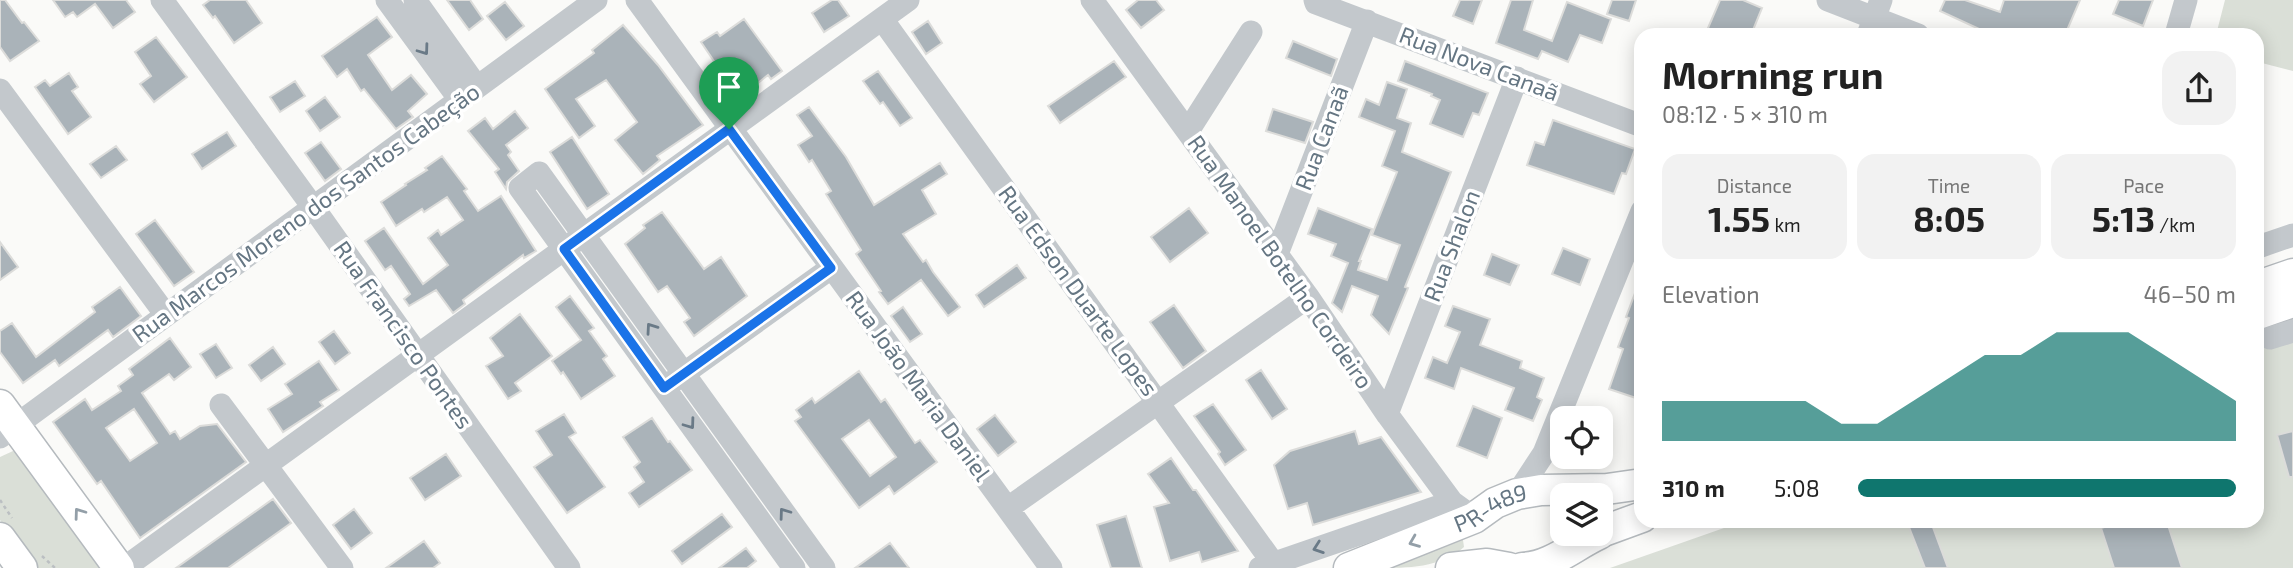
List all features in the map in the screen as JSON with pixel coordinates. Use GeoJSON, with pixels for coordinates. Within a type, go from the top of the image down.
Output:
{"type":"FeatureCollection","features":[{"type":"Feature","properties":{"kind":"main road"},"geometry":{"type":"LineString","coordinates":[[2264,284],[2293,274]]}},
{"type":"Feature","properties":{"kind":"main road"},"geometry":{"type":"LineString","coordinates":[[2264,326],[2293,302]]}},
{"type":"Feature","properties":{"kind":"main road"},"geometry":{"type":"LineString","coordinates":[[5,423],[121,568]]}},
{"type":"Feature","properties":{"kind":"main road","name":"PR-489"},"geometry":{"type":"LineString","coordinates":[[1613,488],[1634,485]]}},
{"type":"Feature","properties":{"kind":"main road","name":"PR-489"},"geometry":{"type":"LineString","coordinates":[[1349,568],[1463,510],[1517,494],[1550,491]]}},
{"type":"Feature","properties":{"kind":"main road"},"geometry":{"type":"LineString","coordinates":[[1463,510],[1478,548],[1498,566]]}},
{"type":"Feature","properties":{"kind":"main road"},"geometry":{"type":"LineString","coordinates":[[1613,530],[1634,521]]}},
{"type":"Feature","properties":{"kind":"main road"},"geometry":{"type":"LineString","coordinates":[[0,538],[22,568]]}},
{"type":"Feature","properties":{"kind":"main road"},"geometry":{"type":"LineString","coordinates":[[1522,568],[1535,568],[1579,546]]}},
{"type":"Feature","properties":{"kind":"main road","name":"PR-489"},"geometry":{"type":"LineString","coordinates":[[1451,568],[1498,566]]}},
{"type":"Feature","properties":{"kind":"street","name":"Rua Francisco Pontes"},"geometry":{"type":"LineString","coordinates":[[162,0],[313,207],[569,568]]}},
{"type":"Feature","properties":{"kind":"street"},"geometry":{"type":"LineString","coordinates":[[387,0],[469,93]]}},
{"type":"Feature","properties":{"kind":"street"},"geometry":{"type":"LineString","coordinates":[[415,0],[469,93]]}},
{"type":"Feature","properties":{"kind":"street","name":"Rua Marcos Moreno dos Santos Cabeção"},"geometry":{"type":"LineString","coordinates":[[5,423],[166,315],[596,0]]}},
{"type":"Feature","properties":{"kind":"street","name":"Rua João Maria Daniel"},"geometry":{"type":"LineString","coordinates":[[637,0],[1051,568]]}},
{"type":"Feature","properties":{"kind":"street"},"geometry":{"type":"LineString","coordinates":[[121,568],[908,0]]}},
{"type":"Feature","properties":{"kind":"street","name":"Rua Manoel Botelho Cordeiro"},"geometry":{"type":"LineString","coordinates":[[1092,0],[1278,254],[1387,414],[1463,510]]}},
{"type":"Feature","properties":{"kind":"street"},"geometry":{"type":"LineString","coordinates":[[1828,0],[1900,28]]}},
{"type":"Feature","properties":{"kind":"street"},"geometry":{"type":"LineString","coordinates":[[2178,28],[2186,0]]}},
{"type":"Feature","properties":{"kind":"street","name":"Rua Nova Canaã"},"geometry":{"type":"LineString","coordinates":[[1315,1],[1634,123]]}},
{"type":"Feature","properties":{"kind":"street","name":"Rua Edson Duarte Lopes"},"geometry":{"type":"LineString","coordinates":[[882,19],[1158,403],[1266,566]]}},
{"type":"Feature","properties":{"kind":"street","name":"Rua Canaã"},"geometry":{"type":"LineString","coordinates":[[1278,254],[1367,22]]}},
{"type":"Feature","properties":{"kind":"street"},"geometry":{"type":"LineString","coordinates":[[1188,131],[1251,32]]}},
{"type":"Feature","properties":{"kind":"street","name":"Rua Shalon"},"geometry":{"type":"LineString","coordinates":[[1387,414],[1517,78]]}},
{"type":"Feature","properties":{"kind":"street"},"geometry":{"type":"LineString","coordinates":[[0,90],[166,315]]}},
{"type":"Feature","properties":{"kind":"street"},"geometry":{"type":"LineString","coordinates":[[794,568],[520,188],[539,173],[824,568]]}},
{"type":"Feature","properties":{"kind":"street"},"geometry":{"type":"LineString","coordinates":[[1517,494],[1544,453],[1634,231]]}},
{"type":"Feature","properties":{"kind":"street"},"geometry":{"type":"LineString","coordinates":[[2264,245],[2293,235]]}},
{"type":"Feature","properties":{"kind":"street"},"geometry":{"type":"LineString","coordinates":[[664,388],[831,268]]}},
{"type":"Feature","properties":{"kind":"street"},"geometry":{"type":"LineString","coordinates":[[1008,508],[1308,297]]}},
{"type":"Feature","properties":{"kind":"street"},"geometry":{"type":"LineString","coordinates":[[2264,326],[2293,331]]}},
{"type":"Feature","properties":{"kind":"street"},"geometry":{"type":"LineString","coordinates":[[221,405],[342,568]]}},
{"type":"Feature","properties":{"kind":"street"},"geometry":{"type":"LineString","coordinates":[[1266,566],[1463,510]]}},
{"type":"Feature","properties":{"kind":"shaded area"},"geometry":{"type":"Polygon","coordinates":[[[2225,0],[2293,0],[2293,71],[2264,64],[2264,28],[2218,28],[2225,0]]]}},
{"type":"Feature","properties":{"kind":"shaded area"},"geometry":{"type":"Polygon","coordinates":[[[2293,315],[2293,568],[1610,568],[1724,528],[2264,528],[2264,325],[2293,315]]]}},
{"type":"Feature","properties":{"kind":"shaded area"},"geometry":{"type":"Polygon","coordinates":[[[13,451],[18,453],[100,568],[37,568],[28,560],[0,520],[0,457],[13,451]]]}},
{"type":"Feature","properties":{"kind":"shaded area"},"geometry":{"type":"Polygon","coordinates":[[[1456,537],[1463,540],[1464,547],[1445,559],[1412,567],[1377,568],[1456,537]]]}},
{"type":"Feature","properties":{"kind":"building"},"geometry":{"type":"Polygon","coordinates":[[[0,0],[5,0],[39,41],[10,61],[0,47],[0,0]]]}},
{"type":"Feature","properties":{"kind":"building"},"geometry":{"type":"Polygon","coordinates":[[[53,0],[126,0],[135,12],[113,28],[95,4],[77,17],[73,12],[65,17],[53,0]]]}},
{"type":"Feature","properties":{"kind":"building"},"geometry":{"type":"Polygon","coordinates":[[[210,0],[246,0],[262,23],[234,43],[215,16],[213,18],[203,5],[210,0]]]}},
{"type":"Feature","properties":{"kind":"building"},"geometry":{"type":"Polygon","coordinates":[[[447,0],[470,0],[483,19],[469,30],[447,0]]]}},
{"type":"Feature","properties":{"kind":"building"},"geometry":{"type":"Polygon","coordinates":[[[832,0],[838,0],[849,16],[824,32],[812,13],[832,0]]]}},
{"type":"Feature","properties":{"kind":"building"},"geometry":{"type":"Polygon","coordinates":[[[1138,0],[1156,0],[1164,10],[1141,28],[1126,10],[1138,0]]]}},
{"type":"Feature","properties":{"kind":"building"},"geometry":{"type":"Polygon","coordinates":[[[1460,0],[1482,0],[1473,24],[1453,16],[1460,0]]]}},
{"type":"Feature","properties":{"kind":"building"},"geometry":{"type":"Polygon","coordinates":[[[1511,0],[1533,0],[1524,30],[1552,41],[1567,2],[1611,19],[1602,43],[1580,35],[1568,62],[1542,51],[1538,59],[1496,43],[1511,0]]]}},
{"type":"Feature","properties":{"kind":"building"},"geometry":{"type":"Polygon","coordinates":[[[1612,0],[1636,0],[1629,21],[1607,14],[1612,0]]]}},
{"type":"Feature","properties":{"kind":"building"},"geometry":{"type":"Polygon","coordinates":[[[1720,0],[1743,0],[1762,8],[1754,28],[1708,28],[1720,0]]]}},
{"type":"Feature","properties":{"kind":"building"},"geometry":{"type":"Polygon","coordinates":[[[1945,0],[1965,0],[2000,12],[2004,0],[2080,0],[2068,28],[1977,28],[1940,11],[1945,0]]]}},
{"type":"Feature","properties":{"kind":"building"},"geometry":{"type":"Polygon","coordinates":[[[2119,0],[2153,0],[2143,26],[2113,14],[2119,0]]]}},
{"type":"Feature","properties":{"kind":"building"},"geometry":{"type":"Polygon","coordinates":[[[505,2],[524,26],[506,40],[487,16],[505,2]]]}},
{"type":"Feature","properties":{"kind":"building"},"geometry":{"type":"Polygon","coordinates":[[[377,17],[392,37],[368,55],[392,90],[411,75],[427,94],[408,111],[413,117],[396,129],[364,89],[361,91],[347,69],[337,77],[322,56],[377,17]]]}},
{"type":"Feature","properties":{"kind":"building"},"geometry":{"type":"Polygon","coordinates":[[[744,19],[782,71],[771,79],[768,75],[739,98],[701,42],[717,32],[720,36],[744,19]]]}},
{"type":"Feature","properties":{"kind":"building"},"geometry":{"type":"Polygon","coordinates":[[[928,21],[942,43],[926,54],[912,32],[928,21]]]}},
{"type":"Feature","properties":{"kind":"building"},"geometry":{"type":"Polygon","coordinates":[[[623,25],[658,65],[703,125],[657,156],[660,160],[643,174],[615,140],[637,122],[606,80],[576,99],[595,126],[579,138],[545,89],[594,53],[592,50],[623,25]]]}},
{"type":"Feature","properties":{"kind":"building"},"geometry":{"type":"Polygon","coordinates":[[[156,37],[187,77],[154,102],[140,84],[151,76],[135,52],[156,37]]]}},
{"type":"Feature","properties":{"kind":"building"},"geometry":{"type":"Polygon","coordinates":[[[1293,41],[1337,59],[1331,76],[1286,58],[1293,41]]]}},
{"type":"Feature","properties":{"kind":"building"},"geometry":{"type":"Polygon","coordinates":[[[1114,61],[1126,77],[1060,123],[1048,106],[1114,61]]]}},
{"type":"Feature","properties":{"kind":"building"},"geometry":{"type":"Polygon","coordinates":[[[1405,61],[1488,93],[1479,115],[1473,113],[1463,137],[1430,124],[1440,100],[1431,96],[1432,94],[1398,81],[1405,61]]]}},
{"type":"Feature","properties":{"kind":"building"},"geometry":{"type":"Polygon","coordinates":[[[878,71],[912,118],[900,126],[883,102],[880,104],[863,81],[878,71]]]}},
{"type":"Feature","properties":{"kind":"building"},"geometry":{"type":"Polygon","coordinates":[[[69,73],[78,87],[72,91],[91,117],[68,134],[35,87],[45,80],[50,86],[69,73]]]}},
{"type":"Feature","properties":{"kind":"building"},"geometry":{"type":"Polygon","coordinates":[[[295,81],[305,96],[280,112],[270,97],[295,81]]]}},
{"type":"Feature","properties":{"kind":"building"},"geometry":{"type":"Polygon","coordinates":[[[1387,82],[1407,89],[1397,118],[1411,123],[1402,152],[1451,172],[1389,334],[1371,315],[1378,296],[1352,286],[1342,312],[1332,303],[1348,263],[1331,256],[1336,244],[1308,234],[1318,208],[1372,229],[1358,270],[1387,280],[1400,245],[1372,235],[1397,172],[1382,166],[1395,131],[1359,117],[1366,99],[1379,105],[1387,82]]]}},
{"type":"Feature","properties":{"kind":"building"},"geometry":{"type":"Polygon","coordinates":[[[325,97],[340,117],[320,131],[306,111],[325,97]]]}},
{"type":"Feature","properties":{"kind":"building"},"geometry":{"type":"Polygon","coordinates":[[[809,107],[846,157],[874,205],[940,163],[947,174],[922,190],[936,214],[903,234],[923,262],[926,260],[960,307],[948,316],[921,280],[888,304],[879,292],[881,291],[856,254],[861,250],[826,194],[831,191],[812,160],[809,162],[798,145],[812,136],[797,115],[809,107]]]}},
{"type":"Feature","properties":{"kind":"building"},"geometry":{"type":"Polygon","coordinates":[[[1273,109],[1313,122],[1305,143],[1266,131],[1273,109]]]}},
{"type":"Feature","properties":{"kind":"building"},"geometry":{"type":"Polygon","coordinates":[[[515,111],[528,128],[506,145],[511,152],[508,155],[519,171],[507,182],[506,189],[495,172],[499,169],[468,131],[485,118],[493,129],[515,111]]]}},
{"type":"Feature","properties":{"kind":"building"},"geometry":{"type":"Polygon","coordinates":[[[1553,120],[1634,149],[1634,152],[1626,174],[1622,173],[1614,194],[1527,165],[1535,142],[1544,145],[1553,120]]]}},
{"type":"Feature","properties":{"kind":"building"},"geometry":{"type":"Polygon","coordinates":[[[227,132],[236,146],[202,169],[192,154],[227,132]]]}},
{"type":"Feature","properties":{"kind":"building"},"geometry":{"type":"Polygon","coordinates":[[[572,137],[609,194],[587,209],[550,152],[572,137]]]}},
{"type":"Feature","properties":{"kind":"building"},"geometry":{"type":"Polygon","coordinates":[[[321,142],[341,169],[325,181],[305,153],[321,142]]]}},
{"type":"Feature","properties":{"kind":"building"},"geometry":{"type":"Polygon","coordinates":[[[116,146],[127,160],[101,178],[90,164],[116,146]]]}},
{"type":"Feature","properties":{"kind":"building"},"geometry":{"type":"Polygon","coordinates":[[[442,156],[467,189],[464,191],[478,211],[501,196],[536,251],[524,258],[523,255],[488,281],[463,300],[465,304],[453,313],[436,290],[409,306],[404,299],[410,294],[391,266],[385,270],[365,241],[384,228],[423,284],[448,265],[428,238],[438,230],[441,235],[463,220],[447,197],[396,226],[381,202],[427,170],[425,168],[442,156]]]}},
{"type":"Feature","properties":{"kind":"building"},"geometry":{"type":"Polygon","coordinates":[[[1189,208],[1208,233],[1170,262],[1151,237],[1189,208]]]}},
{"type":"Feature","properties":{"kind":"building"},"geometry":{"type":"Polygon","coordinates":[[[662,212],[704,269],[721,257],[747,296],[694,336],[684,322],[690,318],[667,286],[658,292],[625,244],[645,228],[643,225],[662,212]]]}},
{"type":"Feature","properties":{"kind":"building"},"geometry":{"type":"Polygon","coordinates":[[[155,220],[194,272],[174,286],[136,234],[155,220]]]}},
{"type":"Feature","properties":{"kind":"building"},"geometry":{"type":"Polygon","coordinates":[[[0,242],[18,267],[0,280],[0,242]]]}},
{"type":"Feature","properties":{"kind":"building"},"geometry":{"type":"Polygon","coordinates":[[[1563,248],[1590,259],[1580,285],[1552,274],[1563,248]]]}},
{"type":"Feature","properties":{"kind":"building"},"geometry":{"type":"Polygon","coordinates":[[[1492,254],[1519,265],[1510,285],[1484,275],[1492,254]]]}},
{"type":"Feature","properties":{"kind":"building"},"geometry":{"type":"Polygon","coordinates":[[[1017,265],[1026,278],[984,307],[976,295],[1017,265]]]}},
{"type":"Feature","properties":{"kind":"building"},"geometry":{"type":"Polygon","coordinates":[[[120,287],[141,316],[113,337],[108,330],[59,366],[55,360],[23,383],[0,352],[0,331],[12,323],[36,357],[95,312],[92,307],[120,287]]]}},
{"type":"Feature","properties":{"kind":"building"},"geometry":{"type":"Polygon","coordinates":[[[570,296],[594,328],[589,331],[607,356],[603,359],[615,376],[581,399],[552,361],[581,340],[556,307],[570,296]]]}},
{"type":"Feature","properties":{"kind":"building"},"geometry":{"type":"Polygon","coordinates":[[[1634,296],[1634,397],[1609,389],[1623,349],[1618,347],[1629,318],[1626,317],[1634,296]]]}},
{"type":"Feature","properties":{"kind":"building"},"geometry":{"type":"Polygon","coordinates":[[[1174,305],[1206,351],[1183,368],[1150,322],[1174,305]]]}},
{"type":"Feature","properties":{"kind":"building"},"geometry":{"type":"Polygon","coordinates":[[[1453,306],[1490,319],[1480,345],[1522,361],[1520,368],[1544,378],[1537,397],[1542,400],[1533,421],[1505,410],[1514,388],[1461,368],[1454,389],[1425,378],[1433,357],[1447,363],[1460,332],[1445,326],[1453,306]]]}},
{"type":"Feature","properties":{"kind":"building"},"geometry":{"type":"Polygon","coordinates":[[[903,307],[922,334],[910,342],[891,316],[903,307]]]}},
{"type":"Feature","properties":{"kind":"building"},"geometry":{"type":"Polygon","coordinates":[[[520,314],[552,356],[515,383],[521,391],[508,399],[486,366],[503,356],[490,338],[520,314]]]}},
{"type":"Feature","properties":{"kind":"building"},"geometry":{"type":"Polygon","coordinates":[[[334,331],[350,353],[335,364],[319,342],[334,331]]]}},
{"type":"Feature","properties":{"kind":"building"},"geometry":{"type":"Polygon","coordinates":[[[170,338],[191,367],[174,380],[169,374],[142,393],[170,434],[175,431],[180,439],[200,426],[217,424],[246,462],[140,538],[101,481],[97,484],[53,422],[85,399],[92,410],[121,391],[118,386],[133,375],[129,369],[170,338]],[[134,409],[106,428],[130,461],[157,443],[134,409]]]}},
{"type":"Feature","properties":{"kind":"building"},"geometry":{"type":"Polygon","coordinates":[[[216,344],[232,368],[216,378],[200,354],[216,344]]]}},
{"type":"Feature","properties":{"kind":"building"},"geometry":{"type":"Polygon","coordinates":[[[273,347],[285,364],[261,381],[249,365],[273,347]]]}},
{"type":"Feature","properties":{"kind":"building"},"geometry":{"type":"Polygon","coordinates":[[[319,361],[339,390],[320,402],[323,406],[283,432],[268,409],[292,394],[285,384],[319,361]]]}},
{"type":"Feature","properties":{"kind":"building"},"geometry":{"type":"Polygon","coordinates":[[[1261,370],[1287,409],[1272,419],[1246,380],[1261,370]]]}},
{"type":"Feature","properties":{"kind":"building"},"geometry":{"type":"Polygon","coordinates":[[[859,371],[881,402],[885,399],[915,443],[920,440],[937,462],[894,494],[889,486],[859,508],[795,421],[801,417],[796,410],[812,398],[815,403],[859,371]],[[869,420],[842,439],[870,476],[896,457],[869,420]]]}},
{"type":"Feature","properties":{"kind":"building"},"geometry":{"type":"Polygon","coordinates":[[[1213,404],[1246,450],[1225,465],[1218,454],[1220,452],[1194,416],[1213,404]]]}},
{"type":"Feature","properties":{"kind":"building"},"geometry":{"type":"Polygon","coordinates":[[[1473,406],[1502,418],[1487,458],[1457,446],[1473,406]]]}},
{"type":"Feature","properties":{"kind":"building"},"geometry":{"type":"Polygon","coordinates":[[[564,414],[576,433],[569,437],[605,487],[567,513],[534,467],[552,455],[536,431],[564,414]]]}},
{"type":"Feature","properties":{"kind":"building"},"geometry":{"type":"Polygon","coordinates":[[[995,415],[1016,442],[998,456],[977,429],[995,415]]]}},
{"type":"Feature","properties":{"kind":"building"},"geometry":{"type":"Polygon","coordinates":[[[652,418],[692,470],[639,507],[629,493],[644,482],[634,467],[640,462],[623,437],[652,418]]]}},
{"type":"Feature","properties":{"kind":"building"},"geometry":{"type":"Polygon","coordinates":[[[1355,431],[1359,444],[1381,437],[1421,492],[1313,525],[1307,503],[1288,509],[1274,465],[1290,451],[1355,431]]]}},
{"type":"Feature","properties":{"kind":"building"},"geometry":{"type":"Polygon","coordinates":[[[2293,431],[2293,477],[2289,477],[2277,435],[2293,431]]]}},
{"type":"Feature","properties":{"kind":"building"},"geometry":{"type":"Polygon","coordinates":[[[446,454],[461,476],[425,500],[410,478],[446,454]]]}},
{"type":"Feature","properties":{"kind":"building"},"geometry":{"type":"Polygon","coordinates":[[[1171,458],[1238,551],[1202,562],[1199,552],[1170,561],[1154,507],[1169,503],[1148,474],[1171,458]]]}},
{"type":"Feature","properties":{"kind":"building"},"geometry":{"type":"Polygon","coordinates":[[[273,499],[291,523],[228,568],[176,568],[273,499]]]}},
{"type":"Feature","properties":{"kind":"building"},"geometry":{"type":"Polygon","coordinates":[[[354,509],[372,533],[351,549],[333,525],[354,509]]]}},
{"type":"Feature","properties":{"kind":"building"},"geometry":{"type":"Polygon","coordinates":[[[722,514],[732,527],[682,564],[672,551],[722,514]]]}},
{"type":"Feature","properties":{"kind":"building"},"geometry":{"type":"Polygon","coordinates":[[[1126,516],[1142,568],[1111,568],[1097,525],[1126,516]]]}},
{"type":"Feature","properties":{"kind":"building"},"geometry":{"type":"Polygon","coordinates":[[[1909,528],[1933,528],[1948,568],[1925,568],[1909,528]]]}},
{"type":"Feature","properties":{"kind":"building"},"geometry":{"type":"Polygon","coordinates":[[[2101,528],[2169,528],[2182,568],[2114,568],[2101,528]]]}},
{"type":"Feature","properties":{"kind":"building"},"geometry":{"type":"Polygon","coordinates":[[[424,541],[440,563],[433,568],[386,568],[424,541]]]}},
{"type":"Feature","properties":{"kind":"building"},"geometry":{"type":"Polygon","coordinates":[[[890,543],[909,568],[855,568],[890,543]]]}},
{"type":"Feature","properties":{"kind":"building"},"geometry":{"type":"Polygon","coordinates":[[[746,548],[756,561],[747,568],[719,568],[746,548]]]}},
{"type":"Feature","properties":{"kind":"route"},"geometry":{"type":"LineString","coordinates":[[729,129],[831,268],[664,388],[564,249],[729,129]]}}]}
